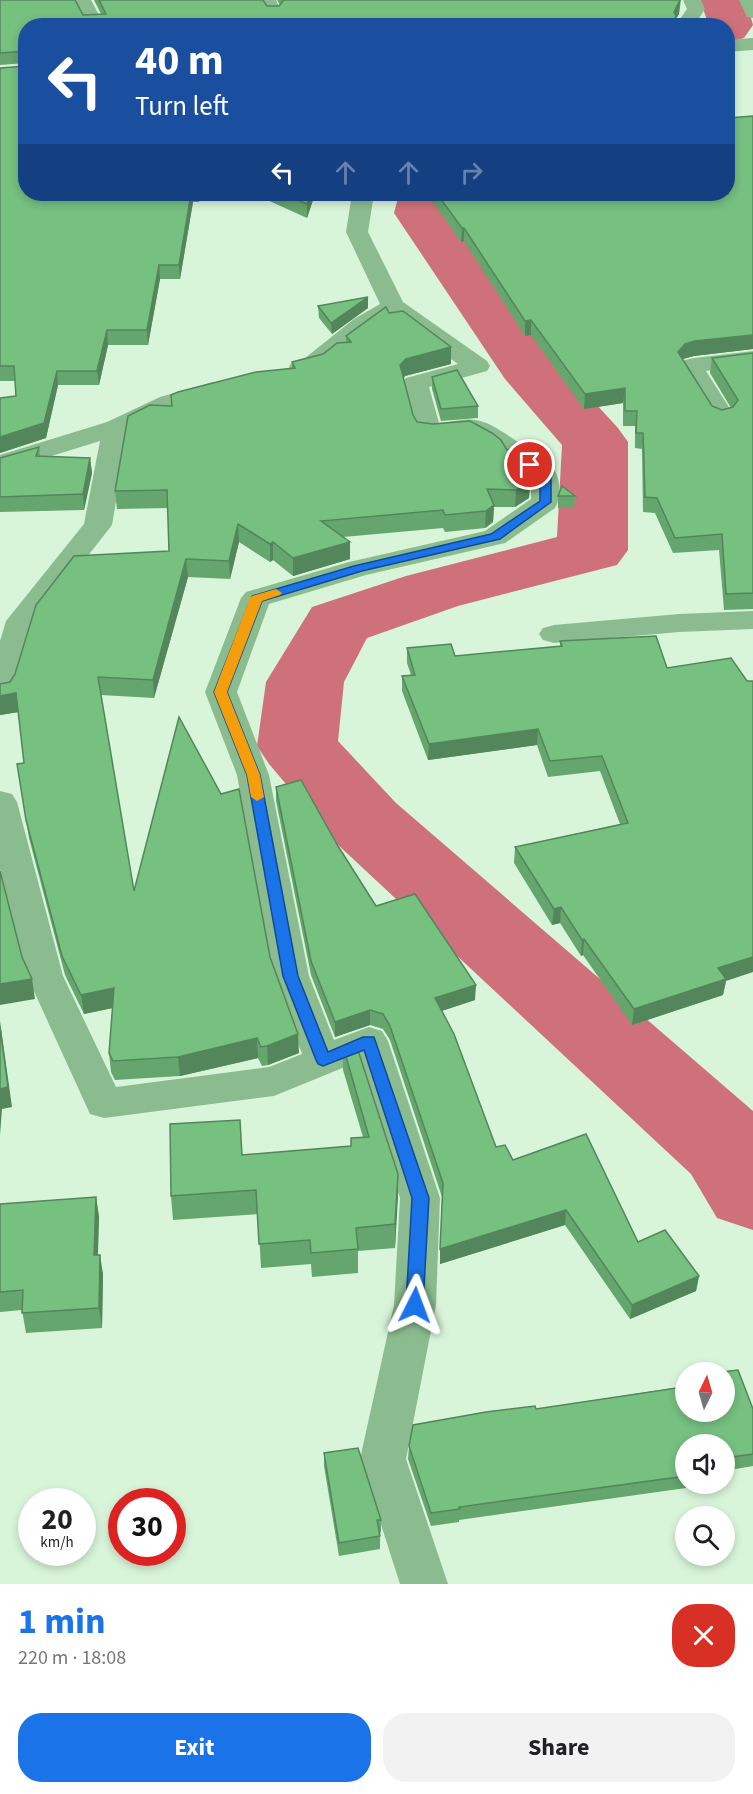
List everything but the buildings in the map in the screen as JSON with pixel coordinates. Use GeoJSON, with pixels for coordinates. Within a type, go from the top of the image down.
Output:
{"type":"FeatureCollection","features":[{"type":"Feature","properties":{"kind":"street"},"geometry":{"type":"LineString","coordinates":[[82,0],[92,18]]}},
{"type":"Feature","properties":{"kind":"street"},"geometry":{"type":"LineString","coordinates":[[690,18],[696,9],[692,0]]}},
{"type":"Feature","properties":{"kind":"street"},"geometry":{"type":"LineString","coordinates":[[748,0],[753,13]]}},
{"type":"Feature","properties":{"kind":"street"},"geometry":{"type":"LineString","coordinates":[[735,45],[753,44]]}},
{"type":"Feature","properties":{"kind":"street"},"geometry":{"type":"LineString","coordinates":[[323,1060],[291,976],[254,775],[221,692],[256,598],[359,568],[495,537],[545,502],[545,477],[499,442],[474,427],[428,432],[415,382],[478,366],[393,306],[357,232],[362,201]]}},
{"type":"Feature","properties":{"kind":"street"},"geometry":{"type":"LineString","coordinates":[[281,372],[314,364],[363,324],[393,306]]}},
{"type":"Feature","properties":{"kind":"street"},"geometry":{"type":"LineString","coordinates":[[721,415],[691,368],[694,365],[753,358]]}},
{"type":"Feature","properties":{"kind":"street"},"geometry":{"type":"LineString","coordinates":[[0,464],[116,428],[169,402],[236,384]]}},
{"type":"Feature","properties":{"kind":"street"},"geometry":{"type":"LineString","coordinates":[[0,692],[21,621],[98,525],[116,428]]}},
{"type":"Feature","properties":{"kind":"street"},"geometry":{"type":"LineString","coordinates":[[554,634],[680,623],[753,620]]}},
{"type":"Feature","properties":{"kind":"street"},"geometry":{"type":"LineString","coordinates":[[0,802],[45,976],[104,1103],[274,1081],[369,1041],[420,1198],[415,1305],[383,1459],[423,1584]]}},
{"type":"Feature","properties":{"kind":"waterway"},"geometry":{"type":"LineString","coordinates":[[723,0],[729,18]]}},
{"type":"Feature","properties":{"kind":"waterway"},"geometry":{"type":"LineString","coordinates":[[425,201],[422,213],[527,366],[595,442],[592,550],[432,591],[338,623],[305,682],[297,746],[366,823],[726,1146],[753,1189]]}},
{"type":"Feature","properties":{"kind":"slow traffic"},"geometry":{"type":"LineString","coordinates":[[257,797],[254,775],[221,692],[256,598],[276,593]]}},
{"type":"Feature","properties":{"kind":"route"},"geometry":{"type":"LineString","coordinates":[[415,1305],[420,1198],[369,1041],[323,1060],[291,976],[254,775],[221,692],[256,598],[359,568],[495,537],[545,502],[545,477],[530,465]]}}]}
